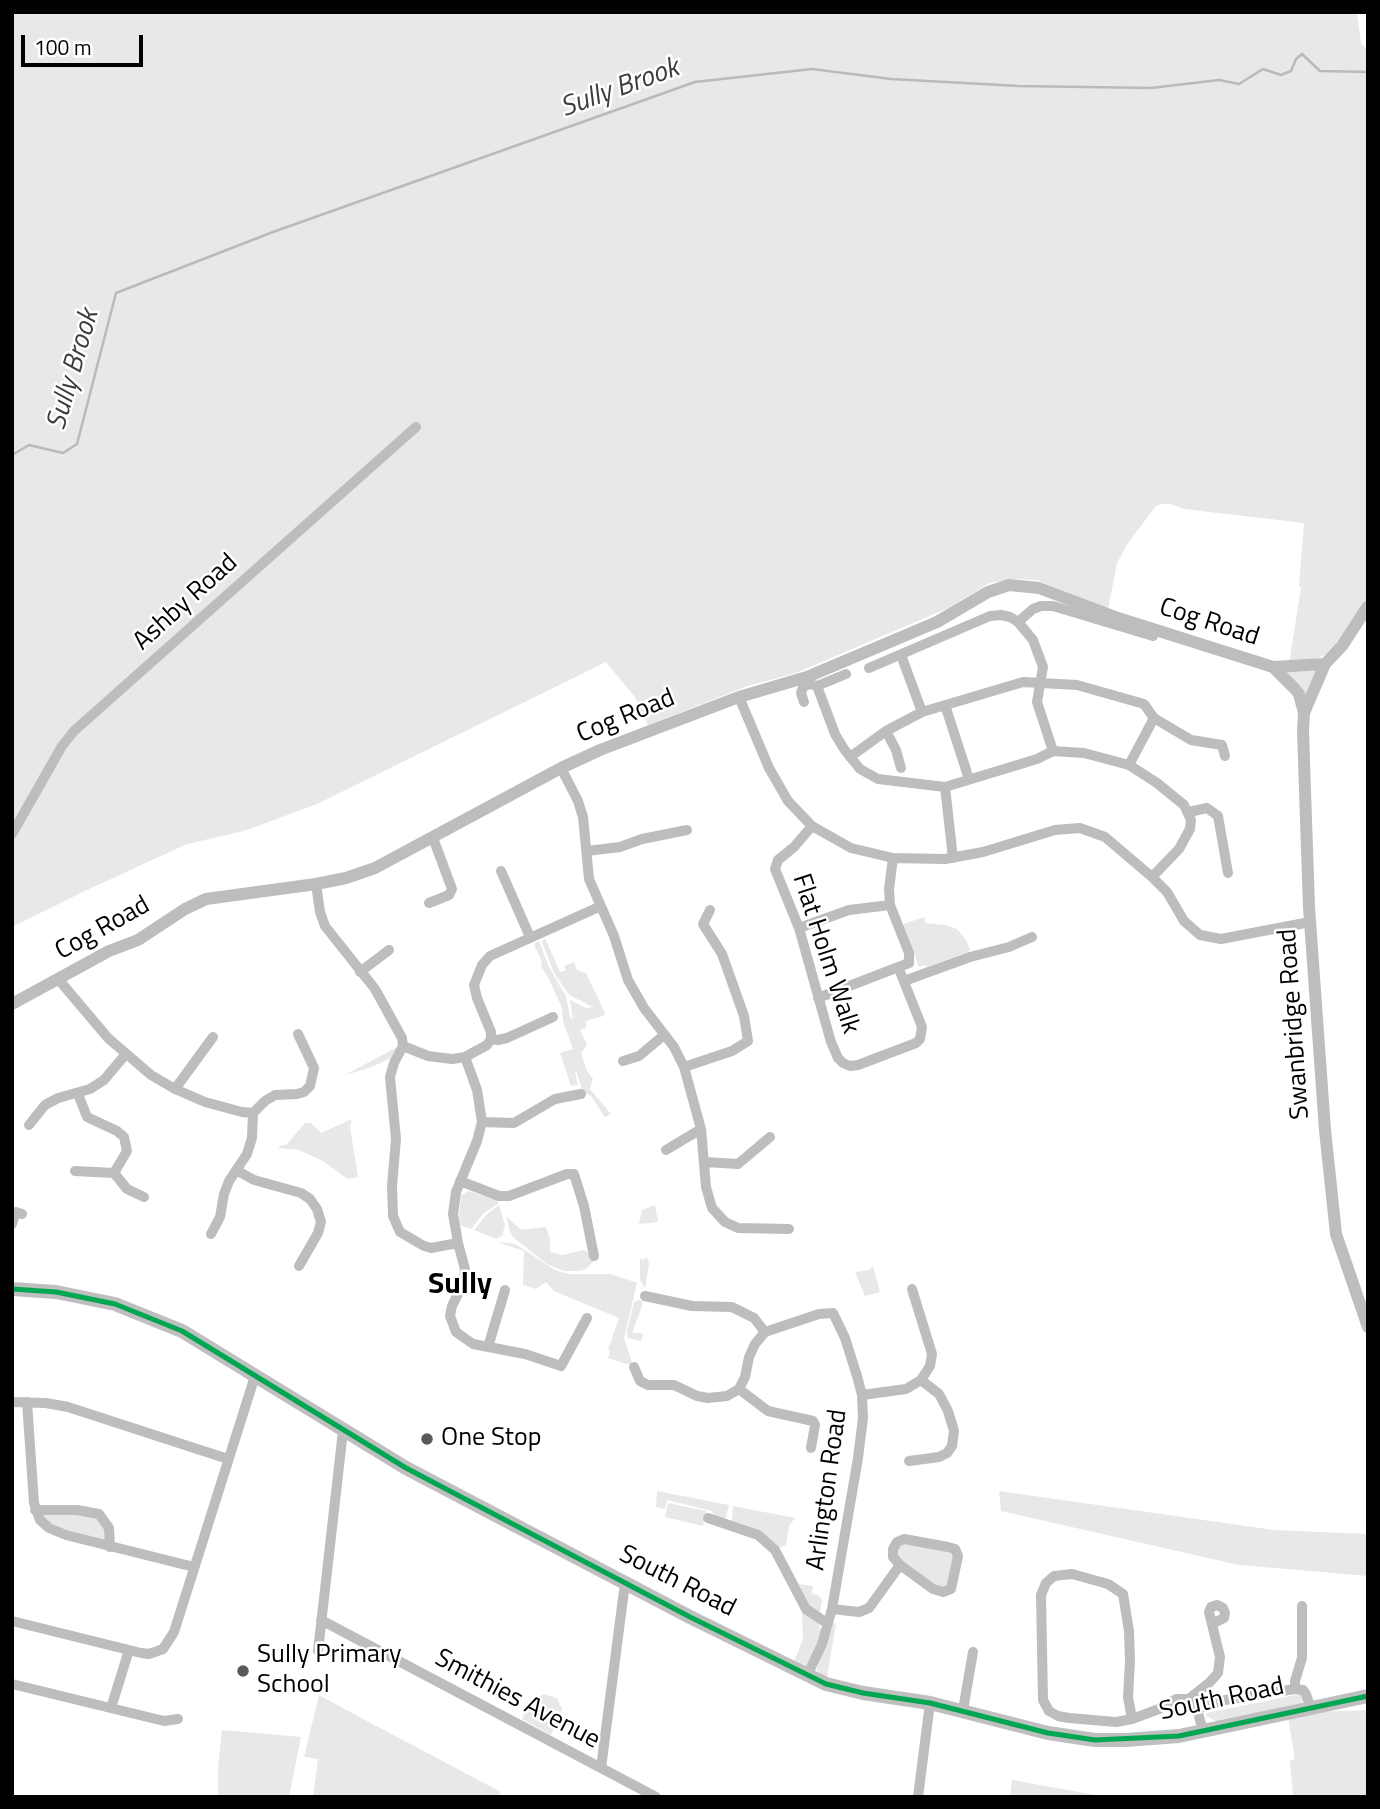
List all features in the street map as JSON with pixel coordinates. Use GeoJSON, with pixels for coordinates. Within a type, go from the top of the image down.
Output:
{"type":"FeatureCollection","features":[{"type":"Feature","properties":{"kind":"main road","name":"South Road"},"geometry":{"type":"LineString","coordinates":[[12,1289],[53,1291],[138,1311],[192,1337],[406,1468],[807,1676],[841,1688],[930,1703],[1048,1733],[1095,1740],[1155,1739],[1368,1696]]}},
{"type":"Feature","properties":{"kind":"street","name":"Ashby Road"},"geometry":{"type":"LineString","coordinates":[[12,834],[62,746],[74,731],[416,427]]}},
{"type":"Feature","properties":{"kind":"street","name":"Cog Road"},"geometry":{"type":"LineString","coordinates":[[12,1004],[109,951],[138,940],[205,899],[316,884],[375,868],[561,768],[600,750],[739,697],[807,677],[937,622],[988,592],[1009,585],[1039,588],[1118,618],[1273,667],[1325,664]]}},
{"type":"Feature","properties":{"kind":"street"},"geometry":{"type":"LineString","coordinates":[[1018,622],[1033,608],[1053,606],[1153,636]]}},
{"type":"Feature","properties":{"kind":"street"},"geometry":{"type":"LineString","coordinates":[[1304,713],[1325,664],[1342,646],[1368,606]]}},
{"type":"Feature","properties":{"kind":"street"},"geometry":{"type":"LineString","coordinates":[[869,668],[990,616],[1001,615],[1018,622],[1033,640],[1043,667],[1037,702],[1053,751]]}},
{"type":"Feature","properties":{"kind":"street"},"geometry":{"type":"LineString","coordinates":[[901,655],[922,712]]}},
{"type":"Feature","properties":{"kind":"street","name":"Cog Road"},"geometry":{"type":"LineString","coordinates":[[1273,667],[1299,694],[1304,713]]}},
{"type":"Feature","properties":{"kind":"street"},"geometry":{"type":"LineString","coordinates":[[804,702],[801,693],[803,687],[810,684],[817,686],[846,674]]}},
{"type":"Feature","properties":{"kind":"street"},"geometry":{"type":"LineString","coordinates":[[850,757],[886,731],[922,712],[1023,682],[1077,685],[1144,704],[1154,718],[1191,740],[1222,745],[1225,756]]}},
{"type":"Feature","properties":{"kind":"street"},"geometry":{"type":"LineString","coordinates":[[817,686],[835,734],[850,757],[860,769],[878,779],[945,788],[1037,759],[1053,751],[1084,753],[1129,765],[1184,805],[1191,820],[1190,830],[1179,849],[1152,877]]}},
{"type":"Feature","properties":{"kind":"street"},"geometry":{"type":"LineString","coordinates":[[739,697],[774,779],[788,801],[813,826],[851,848],[893,858],[953,858],[983,852],[1055,830],[1080,828],[1105,837],[1152,877],[1167,892],[1188,926],[1207,937],[1221,939],[1311,922]]}},
{"type":"Feature","properties":{"kind":"street"},"geometry":{"type":"LineString","coordinates":[[945,705],[969,779]]}},
{"type":"Feature","properties":{"kind":"street","name":"Swanbridge Road"},"geometry":{"type":"LineString","coordinates":[[1304,713],[1311,922],[1325,1130],[1336,1234],[1368,1327]]}},
{"type":"Feature","properties":{"kind":"street"},"geometry":{"type":"LineString","coordinates":[[1129,765],[1154,718]]}},
{"type":"Feature","properties":{"kind":"street"},"geometry":{"type":"LineString","coordinates":[[886,731],[896,750],[901,768]]}},
{"type":"Feature","properties":{"kind":"street"},"geometry":{"type":"LineString","coordinates":[[561,768],[583,817],[589,879],[617,943],[628,980],[644,1009],[674,1047],[684,1067],[701,1129],[708,1201],[725,1222],[751,1230],[789,1229]]}},
{"type":"Feature","properties":{"kind":"street"},"geometry":{"type":"LineString","coordinates":[[945,788],[953,858]]}},
{"type":"Feature","properties":{"kind":"street"},"geometry":{"type":"LineString","coordinates":[[1189,812],[1208,808],[1219,816],[1228,873]]}},
{"type":"Feature","properties":{"kind":"street","name":"Flat Holm Walk"},"geometry":{"type":"LineString","coordinates":[[813,826],[775,865],[775,872],[799,928],[834,1049],[838,1058],[846,1065],[858,1065],[916,1043],[922,1036],[922,1027],[904,981]]}},
{"type":"Feature","properties":{"kind":"street"},"geometry":{"type":"LineString","coordinates":[[587,851],[613,848],[687,830]]}},
{"type":"Feature","properties":{"kind":"street"},"geometry":{"type":"LineString","coordinates":[[429,903],[449,895],[452,889],[432,838]]}},
{"type":"Feature","properties":{"kind":"street"},"geometry":{"type":"LineString","coordinates":[[818,998],[909,963],[909,956],[890,905],[893,858]]}},
{"type":"Feature","properties":{"kind":"street"},"geometry":{"type":"LineString","coordinates":[[501,871],[530,937]]}},
{"type":"Feature","properties":{"kind":"street"},"geometry":{"type":"LineString","coordinates":[[316,884],[325,926],[375,989],[404,1046],[394,1063],[390,1077],[396,1139],[391,1186],[393,1216],[400,1232],[424,1246],[431,1248],[458,1243]]}},
{"type":"Feature","properties":{"kind":"street"},"geometry":{"type":"LineString","coordinates":[[799,928],[849,910],[890,905]]}},
{"type":"Feature","properties":{"kind":"street"},"geometry":{"type":"LineString","coordinates":[[404,1046],[428,1056],[452,1059],[465,1057],[487,1045],[491,1039],[488,1024],[474,985],[482,964],[490,956],[601,906]]}},
{"type":"Feature","properties":{"kind":"street"},"geometry":{"type":"LineString","coordinates":[[684,1067],[732,1051],[748,1041],[744,1016],[722,954],[703,923],[710,910]]}},
{"type":"Feature","properties":{"kind":"street"},"geometry":{"type":"LineString","coordinates":[[899,969],[904,981],[1032,937]]}},
{"type":"Feature","properties":{"kind":"street"},"geometry":{"type":"LineString","coordinates":[[360,972],[389,950]]}},
{"type":"Feature","properties":{"kind":"street"},"geometry":{"type":"LineString","coordinates":[[59,980],[107,1038],[151,1075],[175,1089],[221,1107],[253,1112]]}},
{"type":"Feature","properties":{"kind":"street"},"geometry":{"type":"LineString","coordinates":[[491,1039],[507,1038],[553,1017]]}},
{"type":"Feature","properties":{"kind":"street"},"geometry":{"type":"LineString","coordinates":[[211,1234],[220,1217],[223,1194],[247,1154],[253,1112],[275,1096],[300,1094],[310,1086],[314,1068],[298,1034]]}},
{"type":"Feature","properties":{"kind":"street"},"geometry":{"type":"LineString","coordinates":[[623,1061],[639,1056],[664,1035]]}},
{"type":"Feature","properties":{"kind":"street"},"geometry":{"type":"LineString","coordinates":[[175,1089],[181,1077],[213,1037]]}},
{"type":"Feature","properties":{"kind":"street"},"geometry":{"type":"LineString","coordinates":[[29,1125],[45,1105],[58,1098],[78,1094],[104,1080],[125,1055]]}},
{"type":"Feature","properties":{"kind":"street"},"geometry":{"type":"LineString","coordinates":[[465,1057],[477,1090],[482,1122],[477,1142],[460,1181],[453,1214],[465,1276],[462,1289],[452,1306],[452,1323],[464,1339],[472,1344],[525,1354],[561,1366],[587,1318]]}},
{"type":"Feature","properties":{"kind":"street"},"geometry":{"type":"LineString","coordinates":[[78,1094],[87,1117],[124,1137],[127,1151],[114,1173]]}},
{"type":"Feature","properties":{"kind":"street"},"geometry":{"type":"LineString","coordinates":[[482,1122],[514,1123],[555,1099],[581,1094]]}},
{"type":"Feature","properties":{"kind":"street"},"geometry":{"type":"LineString","coordinates":[[666,1150],[701,1129]]}},
{"type":"Feature","properties":{"kind":"street"},"geometry":{"type":"LineString","coordinates":[[705,1162],[738,1164],[770,1137]]}},
{"type":"Feature","properties":{"kind":"street"},"geometry":{"type":"LineString","coordinates":[[236,1170],[254,1180],[301,1193],[310,1199],[317,1209],[321,1222],[318,1233],[299,1266]]}},
{"type":"Feature","properties":{"kind":"street"},"geometry":{"type":"LineString","coordinates":[[75,1171],[114,1173],[127,1189],[144,1197]]}},
{"type":"Feature","properties":{"kind":"street"},"geometry":{"type":"LineString","coordinates":[[460,1181],[485,1192],[509,1196],[567,1174],[574,1174],[584,1206],[594,1256]]}},
{"type":"Feature","properties":{"kind":"street"},"geometry":{"type":"LineString","coordinates":[[12,1224],[16,1212],[22,1214]]}},
{"type":"Feature","properties":{"kind":"street"},"geometry":{"type":"LineString","coordinates":[[862,1395],[906,1389],[921,1380],[930,1366],[932,1354],[912,1289]]}},
{"type":"Feature","properties":{"kind":"street"},"geometry":{"type":"LineString","coordinates":[[488,1347],[505,1290]]}},
{"type":"Feature","properties":{"kind":"street"},"geometry":{"type":"LineString","coordinates":[[634,1367],[640,1381],[648,1385],[674,1385],[708,1398],[727,1396],[739,1389],[746,1377],[754,1344],[765,1332],[754,1318],[732,1307],[692,1306],[645,1296]]}},
{"type":"Feature","properties":{"kind":"street","name":"Arlington Road"},"geometry":{"type":"LineString","coordinates":[[765,1332],[819,1314],[833,1313],[845,1338],[862,1395],[861,1439],[832,1609],[822,1644],[807,1676]]}},
{"type":"Feature","properties":{"kind":"street"},"geometry":{"type":"LineString","coordinates":[[12,1621],[149,1654],[163,1649],[169,1643],[255,1376]]}},
{"type":"Feature","properties":{"kind":"street"},"geometry":{"type":"LineString","coordinates":[[909,1461],[942,1456],[952,1446],[954,1431],[948,1411],[939,1394],[921,1380]]}},
{"type":"Feature","properties":{"kind":"street"},"geometry":{"type":"LineString","coordinates":[[739,1389],[768,1411],[813,1421],[816,1425],[811,1448]]}},
{"type":"Feature","properties":{"kind":"street"},"geometry":{"type":"LineString","coordinates":[[12,1402],[57,1405],[93,1414],[228,1459]]}},
{"type":"Feature","properties":{"kind":"street"},"geometry":{"type":"LineString","coordinates":[[27,1402],[35,1510],[40,1520],[49,1528],[66,1535],[194,1567]]}},
{"type":"Feature","properties":{"kind":"street"},"geometry":{"type":"LineString","coordinates":[[317,1651],[343,1431]]}},
{"type":"Feature","properties":{"kind":"street"},"geometry":{"type":"LineString","coordinates":[[35,1510],[76,1510],[99,1514],[109,1528],[110,1547]]}},
{"type":"Feature","properties":{"kind":"street"},"geometry":{"type":"LineString","coordinates":[[708,1518],[758,1535],[775,1550],[806,1609],[828,1624]]}},
{"type":"Feature","properties":{"kind":"street"},"geometry":{"type":"LineString","coordinates":[[904,1539],[948,1546],[955,1549],[958,1556],[951,1589],[943,1592],[933,1589],[900,1565],[893,1557],[893,1549],[897,1542],[904,1539]]}},
{"type":"Feature","properties":{"kind":"street"},"geometry":{"type":"LineString","coordinates":[[832,1609],[859,1612],[869,1608],[900,1565]]}},
{"type":"Feature","properties":{"kind":"street"},"geometry":{"type":"LineString","coordinates":[[1132,1719],[1128,1698],[1129,1631],[1123,1594],[1108,1584],[1072,1574],[1054,1576],[1046,1583],[1041,1595],[1043,1700],[1049,1711],[1058,1716],[1101,1722],[1132,1719],[1176,1699],[1189,1699],[1218,1673],[1220,1657],[1212,1624]]}},
{"type":"Feature","properties":{"kind":"street"},"geometry":{"type":"LineString","coordinates":[[601,1768],[625,1583]]}},
{"type":"Feature","properties":{"kind":"street"},"geometry":{"type":"LineString","coordinates":[[1295,1689],[1302,1658],[1302,1606]]}},
{"type":"Feature","properties":{"kind":"street","name":"Smithies Avenue"},"geometry":{"type":"LineString","coordinates":[[321,1620],[656,1797]]}},
{"type":"Feature","properties":{"kind":"street"},"geometry":{"type":"LineString","coordinates":[[111,1708],[129,1650]]}},
{"type":"Feature","properties":{"kind":"street"},"geometry":{"type":"LineString","coordinates":[[963,1710],[973,1652]]}},
{"type":"Feature","properties":{"kind":"street"},"geometry":{"type":"LineString","coordinates":[[12,1684],[164,1721],[178,1719]]}},
{"type":"Feature","properties":{"kind":"street"},"geometry":{"type":"LineString","coordinates":[[1196,1709],[1225,1700],[1295,1689],[1303,1690],[1310,1706]]}},
{"type":"Feature","properties":{"kind":"street"},"geometry":{"type":"LineString","coordinates":[[1189,1699],[1196,1709],[1203,1731]]}},
{"type":"Feature","properties":{"kind":"street"},"geometry":{"type":"LineString","coordinates":[[918,1797],[930,1703]]}},
{"type":"Feature","properties":{"kind":"shaded area"},"geometry":{"type":"Polygon","coordinates":[[[12,12],[1357,12],[1361,43],[1368,51],[1368,597],[1331,652],[1311,662],[1289,664],[1301,588],[1304,523],[1162,504],[1156,506],[1128,543],[1117,563],[1108,609],[1037,580],[1012,579],[989,583],[948,608],[796,673],[748,686],[648,725],[635,697],[606,662],[317,804],[244,831],[187,844],[12,927],[12,12]]]}},
{"type":"Feature","properties":{"kind":"shaded area"},"geometry":{"type":"Polygon","coordinates":[[[1318,669],[1306,700],[1283,670],[1318,669]]]}},
{"type":"Feature","properties":{"kind":"shaded area"},"geometry":{"type":"Polygon","coordinates":[[[925,917],[925,923],[957,929],[970,950],[926,967],[919,967],[903,924],[925,917]]]}},
{"type":"Feature","properties":{"kind":"shaded area"},"geometry":{"type":"Polygon","coordinates":[[[545,938],[560,972],[566,970],[564,966],[574,962],[577,970],[586,973],[605,1013],[586,1021],[586,1028],[580,1030],[587,1045],[581,1053],[593,1079],[590,1089],[611,1114],[605,1117],[591,1096],[583,1092],[576,1071],[578,1085],[571,1086],[560,1053],[573,1049],[563,1021],[562,1008],[541,967],[542,962],[534,944],[539,941],[549,967],[566,996],[570,1017],[573,1020],[570,1000],[586,1008],[593,1007],[569,995],[554,973],[542,942],[545,938]]]}},
{"type":"Feature","properties":{"kind":"shaded area"},"geometry":{"type":"Polygon","coordinates":[[[397,1047],[391,1058],[345,1075],[397,1047]]]}},
{"type":"Feature","properties":{"kind":"shaded area"},"geometry":{"type":"Polygon","coordinates":[[[352,1119],[350,1127],[358,1177],[347,1179],[325,1162],[299,1150],[279,1148],[286,1145],[305,1123],[311,1123],[321,1133],[352,1119]]]}},
{"type":"Feature","properties":{"kind":"shaded area"},"geometry":{"type":"Polygon","coordinates":[[[469,1191],[498,1201],[471,1229],[460,1225],[459,1215],[461,1195],[469,1191]]]}},
{"type":"Feature","properties":{"kind":"shaded area"},"geometry":{"type":"Polygon","coordinates":[[[499,1205],[505,1225],[502,1236],[496,1239],[474,1230],[487,1214],[499,1205]]]}},
{"type":"Feature","properties":{"kind":"shaded area"},"geometry":{"type":"Polygon","coordinates":[[[655,1205],[658,1222],[639,1224],[642,1210],[655,1205]]]}},
{"type":"Feature","properties":{"kind":"shaded area"},"geometry":{"type":"Polygon","coordinates":[[[506,1216],[521,1230],[546,1227],[550,1252],[562,1255],[584,1250],[592,1255],[593,1262],[586,1269],[578,1271],[564,1271],[547,1264],[514,1238],[506,1216]]]}},
{"type":"Feature","properties":{"kind":"shaded area"},"geometry":{"type":"Polygon","coordinates":[[[497,1242],[515,1244],[555,1270],[569,1274],[611,1274],[637,1283],[624,1338],[633,1366],[608,1358],[608,1350],[619,1318],[554,1291],[546,1282],[536,1289],[523,1285],[524,1251],[497,1242]]]}},
{"type":"Feature","properties":{"kind":"shaded area"},"geometry":{"type":"Polygon","coordinates":[[[647,1257],[649,1264],[645,1288],[640,1280],[640,1258],[643,1260],[647,1257]]]}},
{"type":"Feature","properties":{"kind":"shaded area"},"geometry":{"type":"Polygon","coordinates":[[[873,1266],[880,1292],[865,1296],[855,1272],[869,1270],[873,1266]]]}},
{"type":"Feature","properties":{"kind":"shaded area"},"geometry":{"type":"Polygon","coordinates":[[[642,1300],[632,1333],[643,1333],[641,1341],[628,1340],[627,1331],[634,1302],[642,1300]]]}},
{"type":"Feature","properties":{"kind":"shaded area"},"geometry":{"type":"Polygon","coordinates":[[[657,1491],[729,1505],[726,1518],[722,1520],[714,1517],[712,1511],[667,1500],[665,1509],[656,1507],[657,1491]]]}},
{"type":"Feature","properties":{"kind":"shaded area"},"geometry":{"type":"Polygon","coordinates":[[[999,1491],[1274,1530],[1368,1534],[1368,1576],[1239,1565],[1001,1511],[999,1491]]]}},
{"type":"Feature","properties":{"kind":"shaded area"},"geometry":{"type":"Polygon","coordinates":[[[668,1503],[706,1511],[703,1526],[665,1517],[668,1503]]]}},
{"type":"Feature","properties":{"kind":"shaded area"},"geometry":{"type":"Polygon","coordinates":[[[733,1506],[795,1518],[789,1526],[786,1545],[778,1548],[763,1533],[732,1521],[733,1506]]]}},
{"type":"Feature","properties":{"kind":"shaded area"},"geometry":{"type":"Polygon","coordinates":[[[47,1513],[92,1515],[104,1525],[105,1540],[65,1531],[52,1525],[45,1520],[47,1513]]]}},
{"type":"Feature","properties":{"kind":"shaded area"},"geometry":{"type":"Polygon","coordinates":[[[902,1544],[948,1550],[954,1554],[948,1587],[939,1589],[898,1558],[896,1548],[902,1544]]]}},
{"type":"Feature","properties":{"kind":"shaded area"},"geometry":{"type":"Polygon","coordinates":[[[799,1584],[813,1586],[812,1594],[818,1595],[822,1600],[820,1613],[812,1610],[799,1584]]]}},
{"type":"Feature","properties":{"kind":"shaded area"},"geometry":{"type":"Polygon","coordinates":[[[802,1611],[818,1623],[822,1632],[807,1667],[794,1662],[803,1639],[802,1611]]]}},
{"type":"Feature","properties":{"kind":"shaded area"},"geometry":{"type":"Polygon","coordinates":[[[834,1623],[827,1677],[818,1674],[817,1668],[834,1623]]]}},
{"type":"Feature","properties":{"kind":"shaded area"},"geometry":{"type":"Polygon","coordinates":[[[544,1694],[557,1698],[562,1709],[551,1735],[522,1719],[532,1700],[544,1694]]]}},
{"type":"Feature","properties":{"kind":"shaded area"},"geometry":{"type":"Polygon","coordinates":[[[1301,1694],[1304,1700],[1301,1703],[1218,1722],[1206,1716],[1206,1713],[1301,1694]]]}},
{"type":"Feature","properties":{"kind":"shaded area"},"geometry":{"type":"Polygon","coordinates":[[[319,1695],[501,1792],[499,1797],[313,1797],[318,1759],[304,1757],[319,1695]]]}},
{"type":"Feature","properties":{"kind":"shaded area"},"geometry":{"type":"Polygon","coordinates":[[[1368,1710],[1368,1797],[1293,1797],[1290,1761],[1295,1759],[1288,1717],[1311,1712],[1368,1710]]]}},
{"type":"Feature","properties":{"kind":"shaded area"},"geometry":{"type":"Polygon","coordinates":[[[222,1730],[301,1737],[289,1797],[218,1797],[222,1730]]]}},
{"type":"Feature","properties":{"kind":"shaded area"},"geometry":{"type":"Polygon","coordinates":[[[1012,1780],[1034,1784],[1106,1797],[1010,1797],[1012,1780]]]}},
{"type":"Feature","properties":{"kind":"waterway","name":"Sully Brook"},"geometry":{"type":"LineString","coordinates":[[12,455],[29,445],[63,453],[77,444],[116,293],[273,232],[695,82],[812,69],[891,79],[1019,86],[1151,88],[1219,80],[1239,84],[1263,69],[1281,75],[1291,71],[1296,59],[1302,54],[1320,71],[1368,72]]}},
{"type":"Feature","properties":{"kind":"transit line"},"geometry":{"type":"LineString","coordinates":[[12,1289],[56,1292],[115,1304],[182,1331],[406,1468],[690,1617],[826,1684],[863,1693],[930,1703],[1048,1733],[1095,1740],[1179,1736],[1368,1696]]}},
{"type":"Feature","properties":{"kind":"place","name":"One Stop"},"geometry":{"type":"Point","coordinates":[427,1439]}},
{"type":"Feature","properties":{"kind":"place","name":"Sully Primary School"},"geometry":{"type":"Point","coordinates":[243,1671]}},
{"type":"Feature","properties":{"kind":"district","name":"Sully"},"geometry":{"type":"Point","coordinates":[460,1286]}}]}
